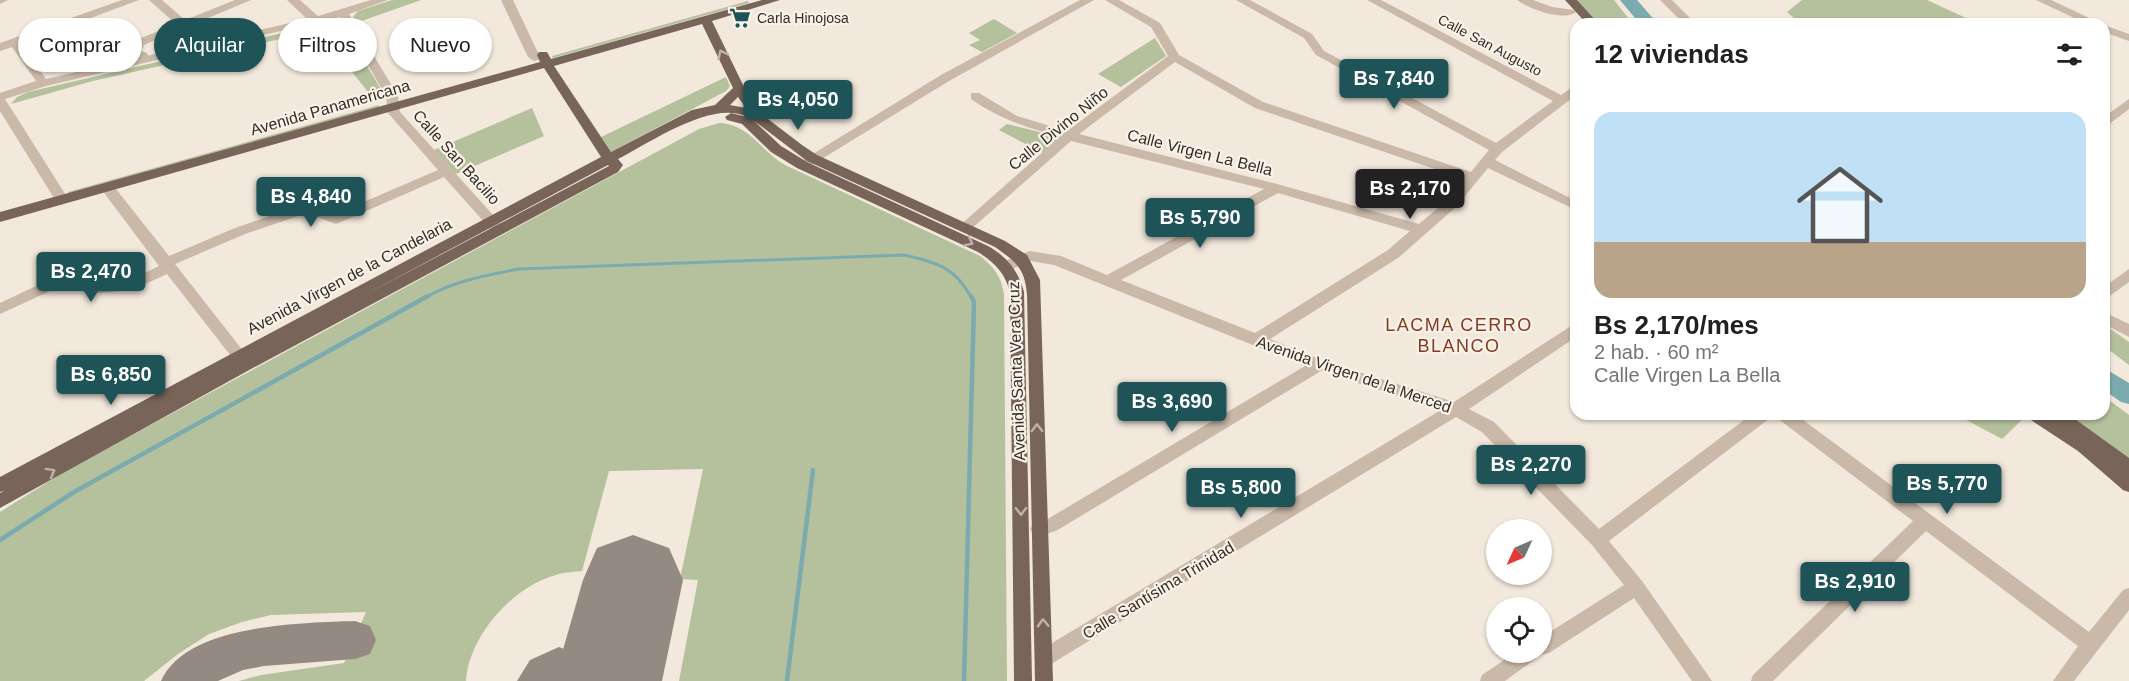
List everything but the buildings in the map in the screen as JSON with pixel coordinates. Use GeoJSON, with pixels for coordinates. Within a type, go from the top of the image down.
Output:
{"type":"FeatureCollection","features":[{"type":"Feature","properties":{"kind":"main road","name":"Avenida Panamericana"},"geometry":{"type":"LineString","coordinates":[[0,217],[59,195],[741,0]]}},
{"type":"Feature","properties":{"kind":"main road"},"geometry":{"type":"LineString","coordinates":[[1558,0],[1575,18]]}},
{"type":"Feature","properties":{"kind":"main road"},"geometry":{"type":"LineString","coordinates":[[1571,0],[1588,18]]}},
{"type":"Feature","properties":{"kind":"main road","name":"Avenida Panamericana"},"geometry":{"type":"LineString","coordinates":[[541,59],[705,19],[764,1]]}},
{"type":"Feature","properties":{"kind":"main road","name":"Avenida Santa Vera Cruz"},"geometry":{"type":"LineString","coordinates":[[705,19],[739,89],[759,116],[807,162],[1014,262]]}},
{"type":"Feature","properties":{"kind":"main road"},"geometry":{"type":"LineString","coordinates":[[541,59],[613,163]]}},
{"type":"Feature","properties":{"kind":"main road","name":"Avenida Virgen de la Candelaria"},"geometry":{"type":"LineString","coordinates":[[0,485],[242,360],[613,163],[704,120],[720,109],[739,89]]}},
{"type":"Feature","properties":{"kind":"main road","name":"Avenida Panamericana"},"geometry":{"type":"LineString","coordinates":[[0,206],[107,186],[392,101]]}},
{"type":"Feature","properties":{"kind":"main road"},"geometry":{"type":"LineString","coordinates":[[720,109],[746,111],[759,116]]}},
{"type":"Feature","properties":{"kind":"main road","name":"Avenida Virgen de la Candelaria"},"geometry":{"type":"LineString","coordinates":[[613,163],[696,113],[720,109]]}},
{"type":"Feature","properties":{"kind":"main road","name":"Avenida Santa Vera Cruz"},"geometry":{"type":"LineString","coordinates":[[704,120],[734,117],[746,121],[777,149],[965,227],[1014,262],[1033,280],[1044,681]]}},
{"type":"Feature","properties":{"kind":"main road","name":"Avenida Santa Vera Cruz"},"geometry":{"type":"LineString","coordinates":[[1014,262],[1011,270],[1017,292],[1023,681]]}},
{"type":"Feature","properties":{"kind":"main road","name":"Avenida Virgen de la Candelaria"},"geometry":{"type":"LineString","coordinates":[[0,501],[242,360]]}},
{"type":"Feature","properties":{"kind":"main road"},"geometry":{"type":"LineString","coordinates":[[2043,420],[2108,465],[2129,485]]}},
{"type":"Feature","properties":{"kind":"main road"},"geometry":{"type":"LineString","coordinates":[[2065,420],[2096,441],[2129,468]]}},
{"type":"Feature","properties":{"kind":"street"},"geometry":{"type":"LineString","coordinates":[[0,47],[119,2],[133,0]]}},
{"type":"Feature","properties":{"kind":"street"},"geometry":{"type":"LineString","coordinates":[[155,0],[177,18]]}},
{"type":"Feature","properties":{"kind":"street"},"geometry":{"type":"LineString","coordinates":[[199,18],[245,0]]}},
{"type":"Feature","properties":{"kind":"street"},"geometry":{"type":"LineString","coordinates":[[293,0],[313,18]]}},
{"type":"Feature","properties":{"kind":"street"},"geometry":{"type":"LineString","coordinates":[[343,13],[368,0]]}},
{"type":"Feature","properties":{"kind":"street"},"geometry":{"type":"LineString","coordinates":[[326,18],[382,0]]}},
{"type":"Feature","properties":{"kind":"street"},"geometry":{"type":"LineString","coordinates":[[807,162],[945,78],[1088,0]]}},
{"type":"Feature","properties":{"kind":"street"},"geometry":{"type":"LineString","coordinates":[[1111,0],[1156,25],[1174,57],[1273,111],[1472,177]]}},
{"type":"Feature","properties":{"kind":"street"},"geometry":{"type":"LineString","coordinates":[[1242,0],[1308,36],[1320,52],[1497,149]]}},
{"type":"Feature","properties":{"kind":"street","name":"Calle San Augusto"},"geometry":{"type":"LineString","coordinates":[[1373,0],[1560,100]]}},
{"type":"Feature","properties":{"kind":"street"},"geometry":{"type":"LineString","coordinates":[[1523,0],[1550,10],[1570,12]]}},
{"type":"Feature","properties":{"kind":"street"},"geometry":{"type":"LineString","coordinates":[[1666,0],[1684,18]]}},
{"type":"Feature","properties":{"kind":"street"},"geometry":{"type":"LineString","coordinates":[[2042,0],[2080,18]]}},
{"type":"Feature","properties":{"kind":"street"},"geometry":{"type":"LineString","coordinates":[[512,1],[541,59]]}},
{"type":"Feature","properties":{"kind":"street","name":"Calle San Bacilio"},"geometry":{"type":"LineString","coordinates":[[343,13],[392,101],[394,113],[494,225]]}},
{"type":"Feature","properties":{"kind":"street"},"geometry":{"type":"LineString","coordinates":[[43,83],[278,30]]}},
{"type":"Feature","properties":{"kind":"street"},"geometry":{"type":"LineString","coordinates":[[2110,30],[2129,38]]}},
{"type":"Feature","properties":{"kind":"street"},"geometry":{"type":"LineString","coordinates":[[59,195],[0,99],[154,37]]}},
{"type":"Feature","properties":{"kind":"street"},"geometry":{"type":"LineString","coordinates":[[14,42],[43,83]]}},
{"type":"Feature","properties":{"kind":"street","name":"Calle Divino Niño"},"geometry":{"type":"LineString","coordinates":[[965,227],[1069,136],[1174,57]]}},
{"type":"Feature","properties":{"kind":"street"},"geometry":{"type":"LineString","coordinates":[[1255,341],[1393,254],[1450,205],[1497,149],[1570,93]]}},
{"type":"Feature","properties":{"kind":"street","name":"Calle Virgen La Bella"},"geometry":{"type":"LineString","coordinates":[[975,96],[1013,119],[1069,136],[1277,188],[1422,230]]}},
{"type":"Feature","properties":{"kind":"street"},"geometry":{"type":"LineString","coordinates":[[2110,119],[2129,103]]}},
{"type":"Feature","properties":{"kind":"street"},"geometry":{"type":"LineString","coordinates":[[1485,161],[1570,203]]}},
{"type":"Feature","properties":{"kind":"street"},"geometry":{"type":"LineString","coordinates":[[0,309],[63,280],[101,288],[132,285],[167,265],[240,231],[307,208],[336,219],[445,172]]}},
{"type":"Feature","properties":{"kind":"street"},"geometry":{"type":"LineString","coordinates":[[107,186],[242,360]]}},
{"type":"Feature","properties":{"kind":"street"},"geometry":{"type":"LineString","coordinates":[[1108,281],[1277,188]]}},
{"type":"Feature","properties":{"kind":"street","name":"Avenida Virgen de la Merced"},"geometry":{"type":"LineString","coordinates":[[1014,262],[1030,256],[1056,260],[1318,365],[1456,409],[1488,428],[1598,540],[1636,587],[1703,681]]}},
{"type":"Feature","properties":{"kind":"street"},"geometry":{"type":"LineString","coordinates":[[2110,290],[2129,274]]}},
{"type":"Feature","properties":{"kind":"street"},"geometry":{"type":"LineString","coordinates":[[2110,321],[2129,332]]}},
{"type":"Feature","properties":{"kind":"street","name":"Calle Santísima Trinidad"},"geometry":{"type":"LineString","coordinates":[[1044,658],[1456,409],[1570,334]]}},
{"type":"Feature","properties":{"kind":"street"},"geometry":{"type":"LineString","coordinates":[[1039,529],[1050,526],[1318,365]]}},
{"type":"Feature","properties":{"kind":"street"},"geometry":{"type":"LineString","coordinates":[[1598,540],[1756,420]]}},
{"type":"Feature","properties":{"kind":"street"},"geometry":{"type":"LineString","coordinates":[[1791,420],[2090,644]]}},
{"type":"Feature","properties":{"kind":"street"},"geometry":{"type":"LineString","coordinates":[[1760,681],[1925,520]]}},
{"type":"Feature","properties":{"kind":"street"},"geometry":{"type":"LineString","coordinates":[[1552,641],[1636,587]]}},
{"type":"Feature","properties":{"kind":"street"},"geometry":{"type":"LineString","coordinates":[[2062,681],[2129,597]]}},
{"type":"Feature","properties":{"kind":"street"},"geometry":{"type":"LineString","coordinates":[[1489,681],[1516,663]]}},
{"type":"Feature","properties":{"kind":"green space"},"geometry":{"type":"Polygon","coordinates":[[[392,0],[421,0],[370,18],[354,18],[358,11],[392,0]]]}},
{"type":"Feature","properties":{"kind":"green space"},"geometry":{"type":"Polygon","coordinates":[[[1577,0],[1614,0],[1628,18],[1594,18],[1577,0]]]}},
{"type":"Feature","properties":{"kind":"green space"},"geometry":{"type":"Polygon","coordinates":[[[1802,0],[1927,0],[1966,18],[1794,18],[1787,12],[1802,0]]]}},
{"type":"Feature","properties":{"kind":"green space"},"geometry":{"type":"Polygon","coordinates":[[[748,1],[749,3],[553,58],[552,56],[748,1]]]}},
{"type":"Feature","properties":{"kind":"green space"},"geometry":{"type":"Polygon","coordinates":[[[994,19],[1017,33],[982,52],[969,45],[980,40],[969,33],[994,19]]]}},
{"type":"Feature","properties":{"kind":"green space"},"geometry":{"type":"Polygon","coordinates":[[[278,34],[278,40],[266,42],[266,37],[278,34]]]}},
{"type":"Feature","properties":{"kind":"green space"},"geometry":{"type":"Polygon","coordinates":[[[1155,38],[1166,56],[1121,87],[1098,74],[1155,38]]]}},
{"type":"Feature","properties":{"kind":"green space"},"geometry":{"type":"Polygon","coordinates":[[[142,51],[147,53],[148,56],[142,57],[142,51]]]}},
{"type":"Feature","properties":{"kind":"green space"},"geometry":{"type":"Polygon","coordinates":[[[154,63],[154,67],[142,70],[142,66],[154,63]]]}},
{"type":"Feature","properties":{"kind":"green space"},"geometry":{"type":"Polygon","coordinates":[[[114,72],[133,72],[11,104],[17,97],[28,92],[114,72]]]}},
{"type":"Feature","properties":{"kind":"green space"},"geometry":{"type":"Polygon","coordinates":[[[352,72],[371,72],[384,94],[372,97],[352,72]]]}},
{"type":"Feature","properties":{"kind":"green space"},"geometry":{"type":"Polygon","coordinates":[[[726,77],[730,86],[726,91],[611,152],[601,137],[726,77]]]}},
{"type":"Feature","properties":{"kind":"green space"},"geometry":{"type":"Polygon","coordinates":[[[379,105],[379,107],[68,194],[68,192],[379,105]]]}},
{"type":"Feature","properties":{"kind":"green space"},"geometry":{"type":"Polygon","coordinates":[[[532,108],[544,136],[456,174],[434,150],[532,108]]]}},
{"type":"Feature","properties":{"kind":"green space"},"geometry":{"type":"Polygon","coordinates":[[[719,123],[739,128],[747,133],[785,165],[980,256],[999,277],[1004,294],[1007,681],[679,681],[698,580],[680,579],[703,469],[609,471],[582,571],[562,573],[542,580],[526,589],[497,614],[475,646],[466,681],[239,681],[261,675],[344,663],[366,612],[271,615],[242,622],[209,634],[178,654],[144,681],[0,681],[0,512],[67,470],[699,129],[719,123]]]}},
{"type":"Feature","properties":{"kind":"green space"},"geometry":{"type":"Polygon","coordinates":[[[1007,124],[1060,137],[1043,153],[999,130],[1007,124]]]}},
{"type":"Feature","properties":{"kind":"green space"},"geometry":{"type":"Polygon","coordinates":[[[2110,329],[2129,342],[2129,365],[2110,351],[2110,329]]]}},
{"type":"Feature","properties":{"kind":"green space"},"geometry":{"type":"Polygon","coordinates":[[[2110,401],[2129,415],[2129,462],[2076,420],[2110,420],[2110,401]]]}},
{"type":"Feature","properties":{"kind":"green space"},"geometry":{"type":"Polygon","coordinates":[[[1966,420],[2022,420],[2002,439],[1966,420]]]}},
{"type":"Feature","properties":{"kind":"waterway"},"geometry":{"type":"LineString","coordinates":[[1628,0],[1644,18]]}},
{"type":"Feature","properties":{"kind":"waterway"},"geometry":{"type":"LineString","coordinates":[[426,297],[459,283],[519,269],[904,255],[935,263],[951,272],[971,297]]}},
{"type":"Feature","properties":{"kind":"waterway"},"geometry":{"type":"LineString","coordinates":[[0,540],[74,492],[428,296]]}},
{"type":"Feature","properties":{"kind":"waterway"},"geometry":{"type":"LineString","coordinates":[[964,681],[974,302],[971,296]]}},
{"type":"Feature","properties":{"kind":"waterway"},"geometry":{"type":"LineString","coordinates":[[2110,381],[2129,395]]}},
{"type":"Feature","properties":{"kind":"waterway"},"geometry":{"type":"LineString","coordinates":[[787,681],[813,470]]}},
{"type":"Feature","properties":{"kind":"taxiway"},"geometry":{"type":"LineString","coordinates":[[183,681],[202,667],[243,650],[287,643],[355,640]]}},
{"type":"Feature","properties":{"kind":"taxiway"},"geometry":{"type":"LineString","coordinates":[[539,681],[545,674],[559,667]]}},
{"type":"Feature","properties":{"kind":"runway"},"geometry":{"type":"LineString","coordinates":[[608,681],[633,580]]}},
{"type":"Feature","properties":{"kind":"place","name":"Carla Hinojosa"},"geometry":{"type":"Point","coordinates":[740,18]}},
{"type":"Feature","properties":{"kind":"district","name":"LACMA CERRO BLANCO"},"geometry":{"type":"Point","coordinates":[1459,335]}}]}
